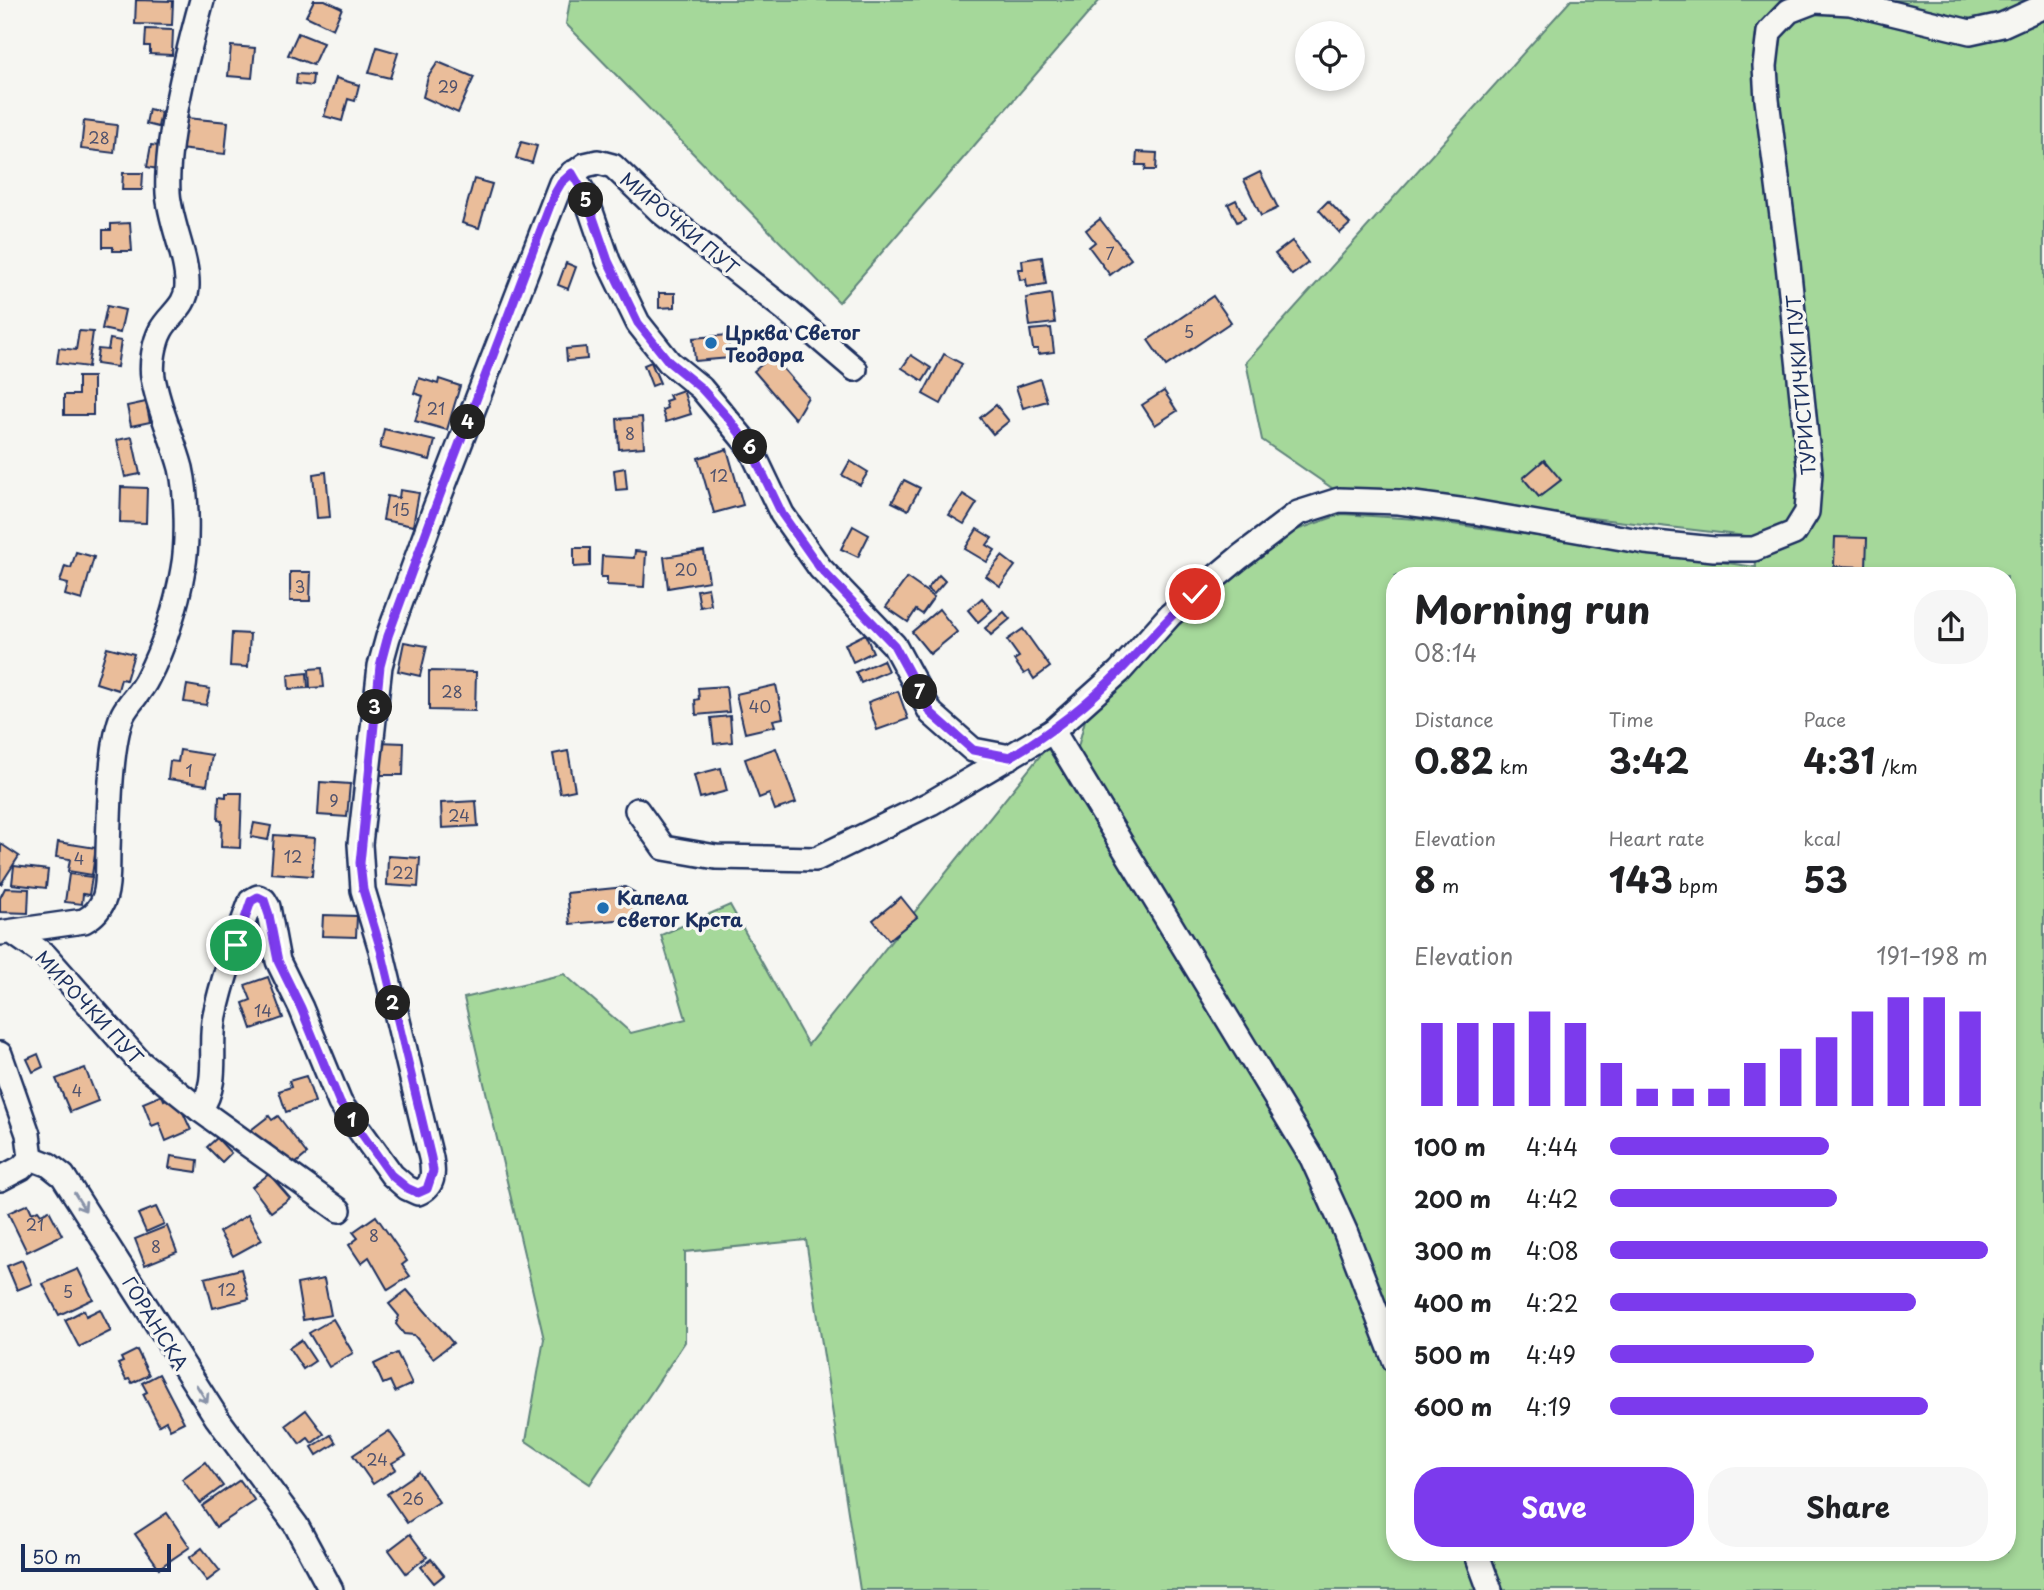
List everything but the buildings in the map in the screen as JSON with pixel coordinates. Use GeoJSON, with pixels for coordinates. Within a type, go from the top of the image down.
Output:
{"type":"FeatureCollection","features":[{"type":"Feature","properties":{"kind":"street"},"geometry":{"type":"LineString","coordinates":[[6,933],[84,921],[102,906],[107,894],[108,826],[118,731],[123,715],[147,679],[172,617],[184,568],[185,494],[181,468],[153,377],[153,360],[160,330],[184,301],[188,286],[172,218],[169,167],[180,92],[202,0]]}},
{"type":"Feature","properties":{"kind":"street","name":"ТУРИСТИЧКИ ПУТ"},"geometry":{"type":"LineString","coordinates":[[637,810],[664,848],[716,857],[816,859],[930,803],[1053,731],[1119,672],[1170,615],[1240,557],[1298,513],[1339,500],[1412,503],[1645,542],[1714,548],[1754,548],[1794,533],[1807,512],[1810,473],[1787,255],[1767,100],[1765,66],[1769,32],[1789,11],[1815,1],[1850,3],[1970,32],[2002,26],[2044,6]]}},
{"type":"Feature","properties":{"kind":"street","name":"МИРОЧКИ ПУТ"},"geometry":{"type":"LineString","coordinates":[[572,173],[598,162],[612,166],[661,212],[786,310],[855,369]]}},
{"type":"Feature","properties":{"kind":"street"},"geometry":{"type":"LineString","coordinates":[[200,1110],[212,1089],[214,1018],[236,945],[253,898],[264,900],[278,961],[301,1008],[340,1103],[391,1175],[418,1193],[427,1189],[433,1171],[431,1158],[381,950],[363,890],[360,863],[380,666],[388,636],[440,495],[554,195],[561,183],[572,173],[586,197],[608,261],[638,323],[669,362],[701,388],[729,419],[750,447],[782,514],[820,568],[894,645],[931,713],[973,750],[1010,757]]}},
{"type":"Feature","properties":{"kind":"street"},"geometry":{"type":"LineString","coordinates":[[1053,731],[1312,1158],[1345,1231],[1386,1338]]}},
{"type":"Feature","properties":{"kind":"street","name":"МИРОЧКИ ПУТ"},"geometry":{"type":"LineString","coordinates":[[6,933],[45,955],[140,1062],[200,1110],[339,1210]]}},
{"type":"Feature","properties":{"kind":"street"},"geometry":{"type":"LineString","coordinates":[[0,1054],[28,1134],[31,1158],[21,1168],[0,1179]]}},
{"type":"Feature","properties":{"kind":"street","name":"ГОРАНСКА"},"geometry":{"type":"LineString","coordinates":[[31,1158],[49,1165],[63,1176],[217,1418],[296,1525],[331,1590]]}},
{"type":"Feature","properties":{"kind":"street"},"geometry":{"type":"LineString","coordinates":[[1479,1561],[1490,1590]]}},
{"type":"Feature","properties":{"kind":"green space"},"geometry":{"type":"Polygon","coordinates":[[[570,0],[1100,0],[839,302],[566,24],[570,0]]]}},
{"type":"Feature","properties":{"kind":"green space"},"geometry":{"type":"Polygon","coordinates":[[[1571,0],[2044,0],[2044,1590],[860,1590],[806,1240],[685,1252],[685,1342],[590,1484],[526,1441],[544,1339],[464,998],[564,974],[631,1033],[686,1019],[661,935],[730,905],[808,1045],[1047,747],[1177,954],[1076,755],[1085,720],[1203,600],[1294,531],[1342,514],[1417,519],[1756,567],[1754,537],[1332,488],[1262,440],[1246,362],[1571,0]]]}},
{"type":"Feature","properties":{"kind":"place","name":"Црква Светог Теодора"},"geometry":{"type":"Point","coordinates":[711,343]}},
{"type":"Feature","properties":{"kind":"place","name":"Капела светог Крста"},"geometry":{"type":"Point","coordinates":[603,908]}},
{"type":"Feature","properties":{"kind":"route"},"geometry":{"type":"LineString","coordinates":[[236,945],[251,901],[258,897],[264,900],[268,907],[273,947],[278,961],[301,1008],[318,1055],[340,1103],[391,1175],[418,1193],[427,1189],[432,1180],[431,1158],[381,950],[363,890],[360,863],[380,666],[388,636],[435,508],[554,195],[561,183],[572,173],[586,197],[608,261],[638,323],[669,362],[701,388],[729,419],[750,447],[782,514],[820,568],[894,645],[931,713],[973,750],[1010,757],[1053,731],[1119,672],[1170,615],[1195,594]]}}]}
